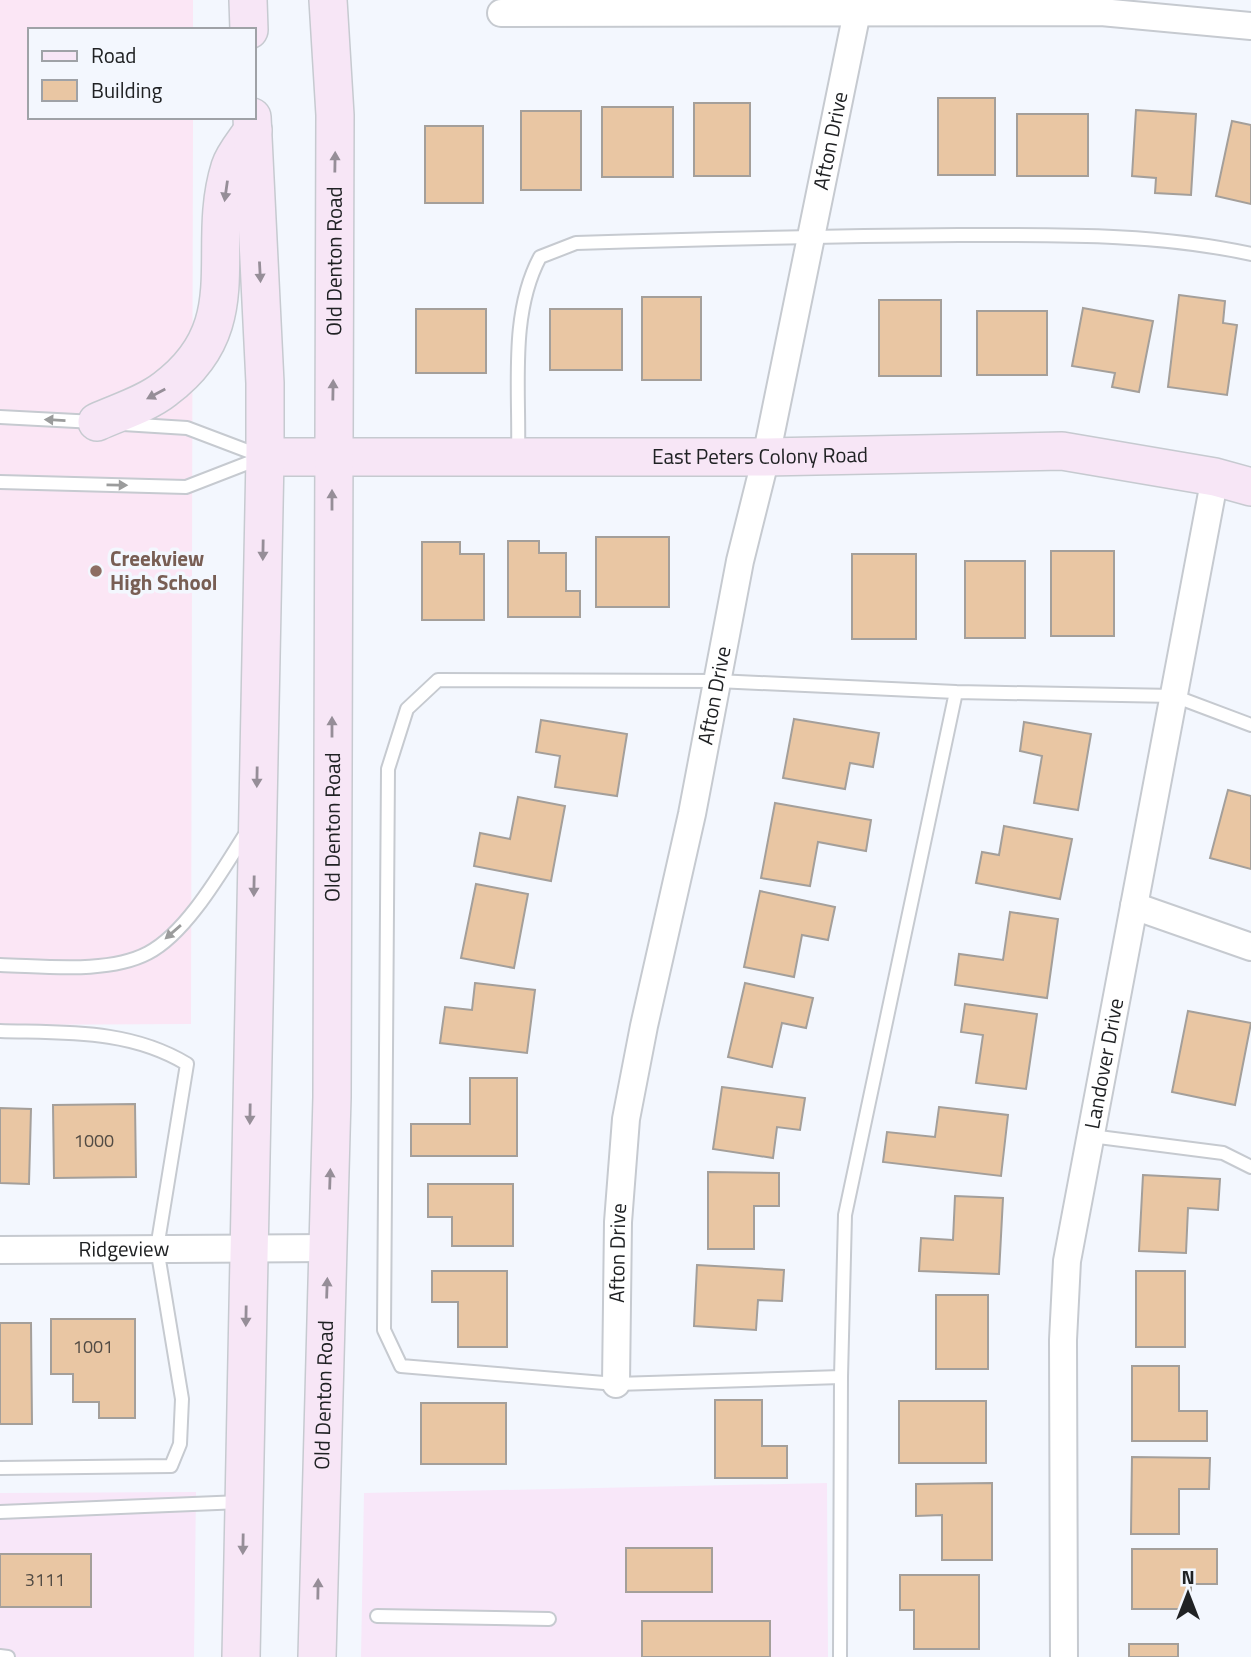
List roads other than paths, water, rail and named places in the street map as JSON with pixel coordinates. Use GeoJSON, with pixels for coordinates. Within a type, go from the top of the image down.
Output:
{"type":"FeatureCollection","features":[{"type":"Feature","properties":{"kind":"main road"},"geometry":{"type":"LineString","coordinates":[[248,0],[249,28]]}},
{"type":"Feature","properties":{"kind":"main road","name":"Old Denton Road"},"geometry":{"type":"LineString","coordinates":[[317,1657],[332,1058],[335,115],[328,0]]}},
{"type":"Feature","properties":{"kind":"main road"},"geometry":{"type":"LineString","coordinates":[[97,422],[164,390],[202,354],[220,304],[225,202],[230,165],[253,124]]}},
{"type":"Feature","properties":{"kind":"main road"},"geometry":{"type":"LineString","coordinates":[[241,1657],[247,1248],[265,457],[265,383],[253,124]]}},
{"type":"Feature","properties":{"kind":"main road","name":"East Peters Colony Road"},"geometry":{"type":"LineString","coordinates":[[265,457],[766,457],[1062,452],[1215,477],[1251,487]]}},
{"type":"Feature","properties":{"kind":"street"},"geometry":{"type":"LineString","coordinates":[[501,6],[857,12],[1101,12],[1251,26]]}},
{"type":"Feature","properties":{"kind":"street","name":"Afton Drive"},"geometry":{"type":"LineString","coordinates":[[616,1384],[618,1222],[626,1119],[740,561],[766,457],[857,12]]}},
{"type":"Feature","properties":{"kind":"street","name":"Landover Drive"},"geometry":{"type":"LineString","coordinates":[[1065,1657],[1063,1340],[1067,1261],[1215,477]]}},
{"type":"Feature","properties":{"kind":"street"},"geometry":{"type":"LineString","coordinates":[[1134,906],[1251,947]]}},
{"type":"Feature","properties":{"kind":"street","name":"Ridgeview"},"geometry":{"type":"LineString","coordinates":[[0,1251],[328,1248]]}},
{"type":"Feature","properties":{"kind":"lane"},"geometry":{"type":"LineString","coordinates":[[518,458],[521,308],[527,281],[541,257],[576,243],[811,236],[1124,238],[1219,247],[1251,254]]}},
{"type":"Feature","properties":{"kind":"lane"},"geometry":{"type":"LineString","coordinates":[[0,417],[187,428],[265,457]]}},
{"type":"Feature","properties":{"kind":"lane"},"geometry":{"type":"LineString","coordinates":[[0,482],[186,487],[265,457]]}},
{"type":"Feature","properties":{"kind":"lane"},"geometry":{"type":"LineString","coordinates":[[841,1377],[616,1384],[401,1367],[384,1330],[388,769],[407,709],[438,680],[717,681],[956,692],[1174,696],[1251,725]]}},
{"type":"Feature","properties":{"kind":"lane"},"geometry":{"type":"LineString","coordinates":[[840,1657],[841,1377],[845,1215],[956,692]]}},
{"type":"Feature","properties":{"kind":"lane"},"geometry":{"type":"LineString","coordinates":[[0,965],[98,966],[149,953],[180,926],[212,887],[256,818]]}},
{"type":"Feature","properties":{"kind":"lane"},"geometry":{"type":"LineString","coordinates":[[0,1031],[122,1037],[166,1052],[187,1064],[157,1248],[182,1399],[180,1444],[171,1466],[0,1468]]}},
{"type":"Feature","properties":{"kind":"lane"},"geometry":{"type":"LineString","coordinates":[[1091,1136],[1223,1153],[1251,1167]]}},
{"type":"Feature","properties":{"kind":"lane"},"geometry":{"type":"LineString","coordinates":[[0,1512],[243,1502]]}},
{"type":"Feature","properties":{"kind":"lane"},"geometry":{"type":"LineString","coordinates":[[377,1616],[549,1619]]}},
{"type":"Feature","properties":{"kind":"lane"},"geometry":{"type":"LineString","coordinates":[[1,1656],[8,1657]]}},
{"type":"Feature","properties":{"kind":"place","name":"Creekview High School"},"geometry":{"type":"Point","coordinates":[96,571]}}]}
